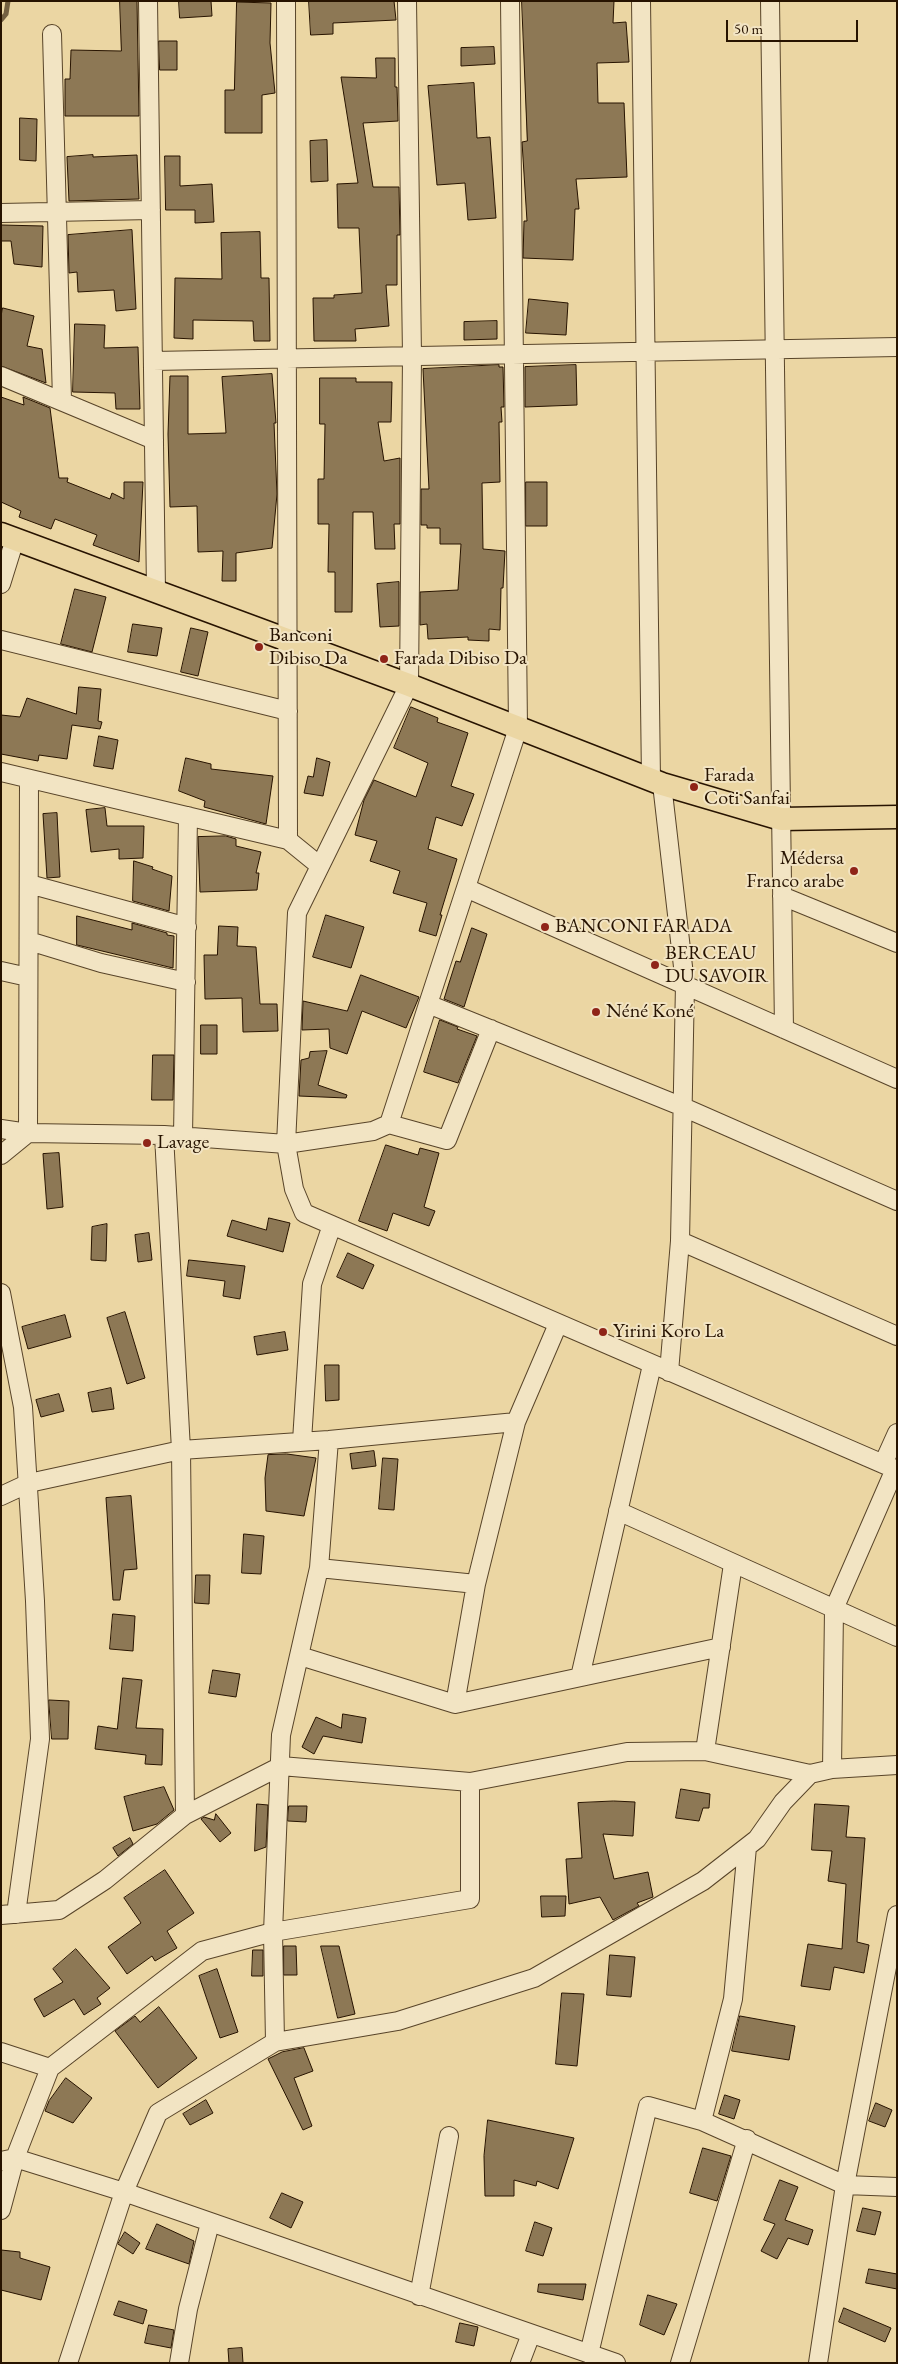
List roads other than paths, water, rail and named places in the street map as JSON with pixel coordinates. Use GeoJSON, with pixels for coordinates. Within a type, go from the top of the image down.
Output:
{"type":"FeatureCollection","features":[{"type":"Feature","properties":{"kind":"main road"},"geometry":{"type":"LineString","coordinates":[[8,537],[409,685],[657,782],[781,819],[897,817]]}},
{"type":"Feature","properties":{"kind":"street"},"geometry":{"type":"LineString","coordinates":[[148,1],[156,591]]}},
{"type":"Feature","properties":{"kind":"street"},"geometry":{"type":"LineString","coordinates":[[286,1],[288,840]]}},
{"type":"Feature","properties":{"kind":"street"},"geometry":{"type":"LineString","coordinates":[[407,1],[412,356],[409,685],[296,913],[286,1144],[294,1189],[304,1212],[892,1468]]}},
{"type":"Feature","properties":{"kind":"street"},"geometry":{"type":"LineString","coordinates":[[389,1124],[518,728],[510,1]]}},
{"type":"Feature","properties":{"kind":"street"},"geometry":{"type":"LineString","coordinates":[[641,1],[646,352],[657,782],[685,984],[680,1241],[669,1372]]}},
{"type":"Feature","properties":{"kind":"street"},"geometry":{"type":"LineString","coordinates":[[770,1],[784,1028]]}},
{"type":"Feature","properties":{"kind":"street"},"geometry":{"type":"LineString","coordinates":[[52,34],[62,400]]}},
{"type":"Feature","properties":{"kind":"street"},"geometry":{"type":"LineString","coordinates":[[1,213],[151,210]]}},
{"type":"Feature","properties":{"kind":"street"},"geometry":{"type":"LineString","coordinates":[[153,361],[897,347]]}},
{"type":"Feature","properties":{"kind":"street"},"geometry":{"type":"LineString","coordinates":[[1,376],[154,440]]}},
{"type":"Feature","properties":{"kind":"street"},"geometry":{"type":"LineString","coordinates":[[1,584],[8,537]]}},
{"type":"Feature","properties":{"kind":"street"},"geometry":{"type":"LineString","coordinates":[[1,640],[288,711]]}},
{"type":"Feature","properties":{"kind":"street"},"geometry":{"type":"LineString","coordinates":[[1,772],[288,840],[320,866]]}},
{"type":"Feature","properties":{"kind":"street"},"geometry":{"type":"LineString","coordinates":[[28,1133],[29,779]]}},
{"type":"Feature","properties":{"kind":"street"},"geometry":{"type":"LineString","coordinates":[[183,1136],[188,816]]}},
{"type":"Feature","properties":{"kind":"street"},"geometry":{"type":"LineString","coordinates":[[29,884],[187,927]]}},
{"type":"Feature","properties":{"kind":"street"},"geometry":{"type":"LineString","coordinates":[[466,888],[897,1079]]}},
{"type":"Feature","properties":{"kind":"street"},"geometry":{"type":"LineString","coordinates":[[782,896],[897,943]]}},
{"type":"Feature","properties":{"kind":"street"},"geometry":{"type":"LineString","coordinates":[[29,941],[100,963],[186,982]]}},
{"type":"Feature","properties":{"kind":"street"},"geometry":{"type":"LineString","coordinates":[[1,970],[28,977]]}},
{"type":"Feature","properties":{"kind":"street"},"geometry":{"type":"LineString","coordinates":[[428,1004],[683,1107],[897,1201]]}},
{"type":"Feature","properties":{"kind":"street"},"geometry":{"type":"LineString","coordinates":[[1,1129],[28,1133],[183,1136],[286,1144],[373,1131],[389,1124],[446,1140],[492,1029]]}},
{"type":"Feature","properties":{"kind":"street"},"geometry":{"type":"LineString","coordinates":[[1,1155],[28,1133]]}},
{"type":"Feature","properties":{"kind":"street"},"geometry":{"type":"LineString","coordinates":[[164,1135],[181,1450],[185,1815]]}},
{"type":"Feature","properties":{"kind":"street"},"geometry":{"type":"LineString","coordinates":[[302,1441],[312,1284],[332,1225]]}},
{"type":"Feature","properties":{"kind":"street"},"geometry":{"type":"LineString","coordinates":[[680,1241],[897,1336]]}},
{"type":"Feature","properties":{"kind":"street"},"geometry":{"type":"LineString","coordinates":[[1,1293],[23,1408],[29,1483],[40,1739],[9,1915],[59,1910],[104,1880],[185,1815],[280,1766],[470,1782],[627,1752],[705,1751],[810,1774],[832,1769],[897,1765]]}},
{"type":"Feature","properties":{"kind":"street"},"geometry":{"type":"LineString","coordinates":[[455,1704],[476,1584],[516,1422],[558,1324]]}},
{"type":"Feature","properties":{"kind":"street"},"geometry":{"type":"LineString","coordinates":[[580,1676],[652,1365]]}},
{"type":"Feature","properties":{"kind":"street"},"geometry":{"type":"LineString","coordinates":[[1,1496],[29,1483],[181,1450],[329,1440],[516,1422]]}},
{"type":"Feature","properties":{"kind":"street"},"geometry":{"type":"LineString","coordinates":[[832,1769],[834,1609],[892,1468],[897,1433]]}},
{"type":"Feature","properties":{"kind":"street"},"geometry":{"type":"LineString","coordinates":[[275,2042],[273,1932],[281,1735],[319,1568],[329,1440]]}},
{"type":"Feature","properties":{"kind":"street"},"geometry":{"type":"LineString","coordinates":[[618,1511],[897,1637]]}},
{"type":"Feature","properties":{"kind":"street"},"geometry":{"type":"LineString","coordinates":[[705,1751],[733,1564]]}},
{"type":"Feature","properties":{"kind":"street"},"geometry":{"type":"LineString","coordinates":[[319,1568],[476,1584]]}},
{"type":"Feature","properties":{"kind":"street"},"geometry":{"type":"LineString","coordinates":[[300,1656],[455,1704],[721,1647]]}},
{"type":"Feature","properties":{"kind":"street"},"geometry":{"type":"LineString","coordinates":[[68,2363],[124,2192],[158,2113],[275,2042],[398,2021],[534,1978],[703,1881],[758,1839],[783,1802],[810,1774]]}},
{"type":"Feature","properties":{"kind":"street"},"geometry":{"type":"LineString","coordinates":[[1,2210],[8,2160],[50,2068],[202,1951],[273,1932],[470,1900],[470,1782]]}},
{"type":"Feature","properties":{"kind":"street"},"geometry":{"type":"LineString","coordinates":[[702,2121],[733,1999],[747,1847]]}},
{"type":"Feature","properties":{"kind":"street"},"geometry":{"type":"LineString","coordinates":[[818,2363],[845,2184],[897,1916]]}},
{"type":"Feature","properties":{"kind":"street"},"geometry":{"type":"LineString","coordinates":[[1,2052],[50,2068]]}},
{"type":"Feature","properties":{"kind":"street"},"geometry":{"type":"LineString","coordinates":[[589,2354],[648,2106],[702,2121],[747,2139],[845,2184],[897,2187]]}},
{"type":"Feature","properties":{"kind":"street"},"geometry":{"type":"LineString","coordinates":[[419,2296],[450,2136]]}},
{"type":"Feature","properties":{"kind":"street"},"geometry":{"type":"LineString","coordinates":[[680,2363],[747,2139]]}},
{"type":"Feature","properties":{"kind":"street"},"geometry":{"type":"LineString","coordinates":[[8,2160],[124,2192],[616,2363]]}},
{"type":"Feature","properties":{"kind":"street"},"geometry":{"type":"LineString","coordinates":[[179,2363],[188,2309],[210,2223]]}},
{"type":"Feature","properties":{"kind":"street"},"geometry":{"type":"LineString","coordinates":[[520,2363],[531,2334]]}},
{"type":"Feature","properties":{"kind":"waterway"},"geometry":{"type":"LineString","coordinates":[[1,20],[6,14],[8,1]]}},
{"type":"Feature","properties":{"kind":"place","name":"Banconi Dibiso Da"},"geometry":{"type":"Point","coordinates":[259,647]}},
{"type":"Feature","properties":{"kind":"place","name":"Farada Dibiso Da"},"geometry":{"type":"Point","coordinates":[384,659]}},
{"type":"Feature","properties":{"kind":"place","name":"Farada Coti Sanfai"},"geometry":{"type":"Point","coordinates":[694,787]}},
{"type":"Feature","properties":{"kind":"place","name":"Médersa Franco arabe"},"geometry":{"type":"Point","coordinates":[854,871]}},
{"type":"Feature","properties":{"kind":"place","name":"BANCONI FARADA"},"geometry":{"type":"Point","coordinates":[545,927]}},
{"type":"Feature","properties":{"kind":"place","name":"BERCEAU DU SAVOIR"},"geometry":{"type":"Point","coordinates":[655,965]}},
{"type":"Feature","properties":{"kind":"place","name":"Néné Koné"},"geometry":{"type":"Point","coordinates":[596,1012]}},
{"type":"Feature","properties":{"kind":"place","name":"Lavage"},"geometry":{"type":"Point","coordinates":[147,1143]}},
{"type":"Feature","properties":{"kind":"place","name":"Yirini Koro La"},"geometry":{"type":"Point","coordinates":[603,1332]}}]}
